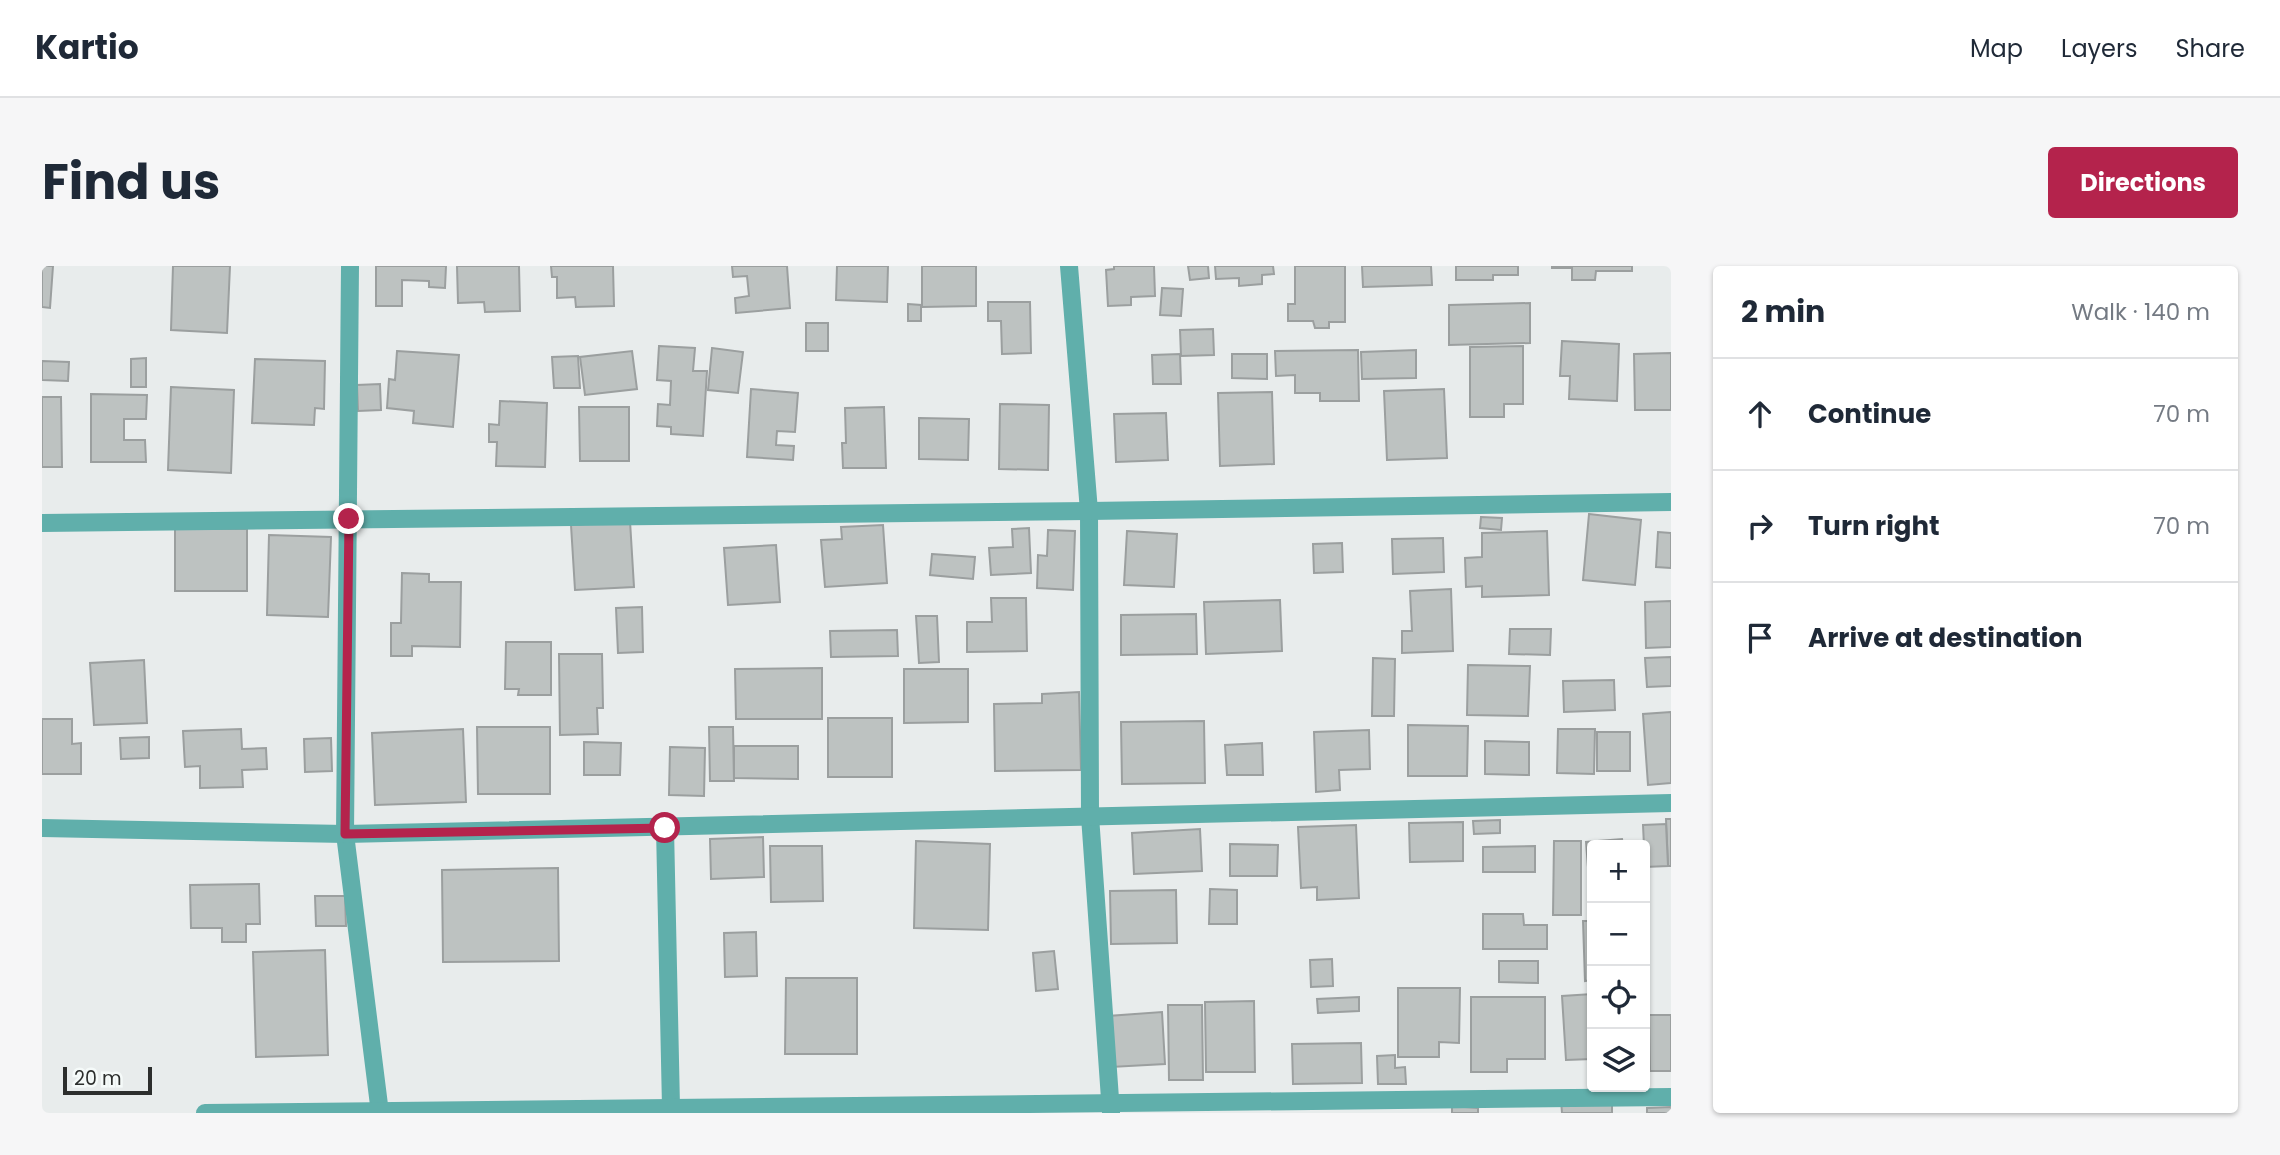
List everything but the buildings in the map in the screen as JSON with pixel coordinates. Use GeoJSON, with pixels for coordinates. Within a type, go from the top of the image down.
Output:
{"type":"FeatureCollection","features":[{"type":"Feature","properties":{"kind":"street"},"geometry":{"type":"LineString","coordinates":[[350,266],[345,834],[380,1112]]}},
{"type":"Feature","properties":{"kind":"street"},"geometry":{"type":"LineString","coordinates":[[1069,266],[1089,511],[1090,816],[1111,1109]]}},
{"type":"Feature","properties":{"kind":"street"},"geometry":{"type":"LineString","coordinates":[[42,523],[1671,502]]}},
{"type":"Feature","properties":{"kind":"street"},"geometry":{"type":"LineString","coordinates":[[42,828],[345,834],[1671,803]]}},
{"type":"Feature","properties":{"kind":"street"},"geometry":{"type":"LineString","coordinates":[[665,828],[671,1107]]}},
{"type":"Feature","properties":{"kind":"street"},"geometry":{"type":"LineString","coordinates":[[205,1113],[671,1107],[1111,1109],[1671,1097]]}},
{"type":"Feature","properties":{"kind":"route"},"geometry":{"type":"LineString","coordinates":[[349,519],[345,834],[665,828]]}}]}
